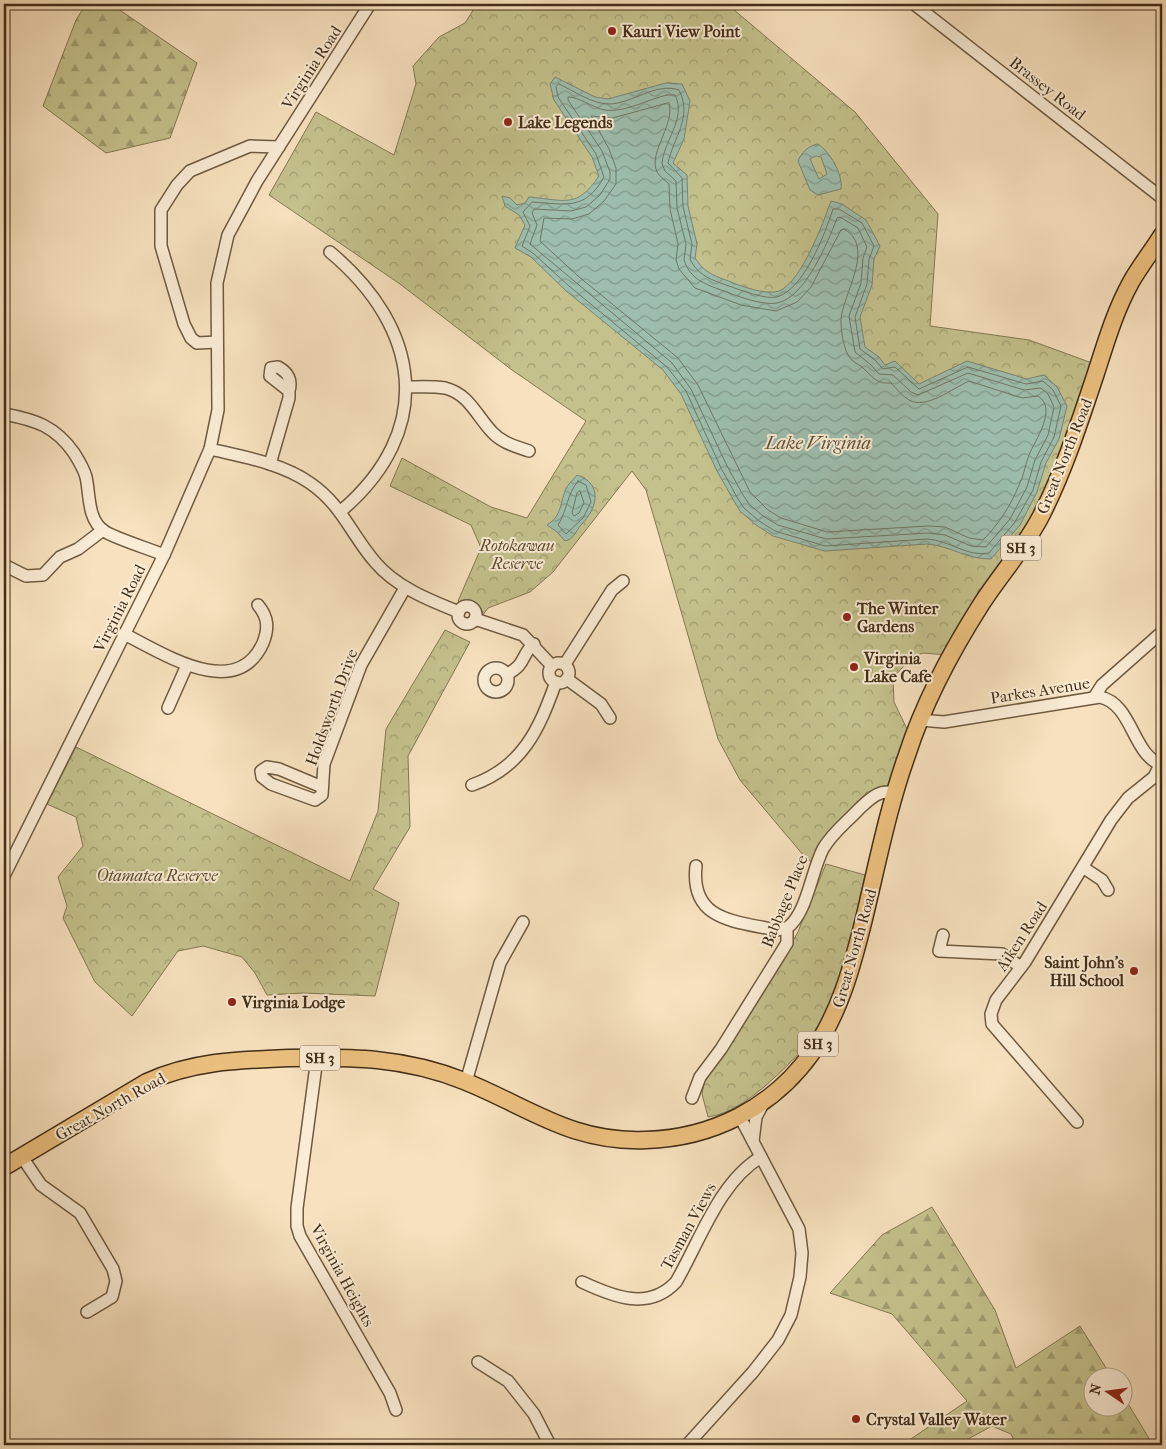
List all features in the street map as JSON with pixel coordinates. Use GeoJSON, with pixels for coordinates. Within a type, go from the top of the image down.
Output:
{"type":"FeatureCollection","features":[{"type":"Feature","properties":{"kind":"highway","name":"Great North Road"},"geometry":{"type":"LineString","coordinates":[[4,1167],[126,1094],[168,1072],[217,1062],[358,1057],[400,1062],[466,1082],[552,1123],[574,1131],[612,1140],[675,1138],[699,1133],[740,1117],[764,1102],[793,1077],[823,1035],[835,1014],[850,971],[895,793],[908,750],[920,720],[971,620],[1041,517],[1074,436],[1106,341],[1125,294],[1137,272],[1162,236]]}},
{"type":"Feature","properties":{"kind":"street","name":"Virginia Road"},"geometry":{"type":"LineString","coordinates":[[4,876],[164,554],[210,449],[218,410],[217,283],[220,259],[228,235],[238,212],[370,4]]}},
{"type":"Feature","properties":{"kind":"street","name":"Brassey Road"},"geometry":{"type":"LineString","coordinates":[[914,4],[1162,198]]}},
{"type":"Feature","properties":{"kind":"street"},"geometry":{"type":"LineString","coordinates":[[217,342],[197,343],[190,338],[184,324],[161,246],[161,210],[177,185],[190,171],[250,146],[279,147]]}},
{"type":"Feature","properties":{"kind":"street"},"geometry":{"type":"LineString","coordinates":[[330,252],[351,269],[371,292],[382,309],[400,349],[406,387],[402,421],[388,456],[371,482],[341,511]]}},
{"type":"Feature","properties":{"kind":"street"},"geometry":{"type":"LineString","coordinates":[[406,387],[433,387],[456,392],[466,399],[492,432],[503,441],[529,451]]}},
{"type":"Feature","properties":{"kind":"street"},"geometry":{"type":"LineString","coordinates":[[270,464],[289,391]]}},
{"type":"Feature","properties":{"kind":"street"},"geometry":{"type":"LineString","coordinates":[[4,414],[42,424],[63,438],[80,462],[86,477],[88,498],[94,517],[103,530],[164,554]]}},
{"type":"Feature","properties":{"kind":"street"},"geometry":{"type":"LineString","coordinates":[[210,449],[270,464],[293,473],[310,483],[341,511],[361,545],[376,563],[405,588],[459,612],[458,618],[465,624],[471,623],[475,619],[517,632],[534,644],[552,666]]}},
{"type":"Feature","properties":{"kind":"street"},"geometry":{"type":"LineString","coordinates":[[4,565],[26,576],[43,575],[60,557],[78,549],[103,530]]}},
{"type":"Feature","properties":{"kind":"street"},"geometry":{"type":"LineString","coordinates":[[565,664],[612,590],[623,581]]}},
{"type":"Feature","properties":{"kind":"street","name":"Holdsworth Drive"},"geometry":{"type":"LineString","coordinates":[[317,786],[279,769],[267,767],[261,770],[262,777],[271,784],[315,800],[322,795],[317,786],[361,665],[405,588]]}},
{"type":"Feature","properties":{"kind":"street"},"geometry":{"type":"LineString","coordinates":[[124,634],[187,665],[202,670],[228,671],[251,659],[260,648],[268,626],[266,614],[258,605]]}},
{"type":"Feature","properties":{"kind":"street"},"geometry":{"type":"LineString","coordinates":[[1095,696],[1102,685],[1162,632]]}},
{"type":"Feature","properties":{"kind":"street"},"geometry":{"type":"LineString","coordinates":[[507,674],[522,663],[529,648],[534,644]]}},
{"type":"Feature","properties":{"kind":"street"},"geometry":{"type":"LineString","coordinates":[[565,664],[557,663],[552,666],[550,676],[562,680],[601,704],[610,718]]}},
{"type":"Feature","properties":{"kind":"street"},"geometry":{"type":"LineString","coordinates":[[472,785],[495,776],[526,748],[546,708],[569,671],[565,664]]}},
{"type":"Feature","properties":{"kind":"street"},"geometry":{"type":"LineString","coordinates":[[168,708],[187,665]]}},
{"type":"Feature","properties":{"kind":"street","name":"Parkes Avenue"},"geometry":{"type":"LineString","coordinates":[[920,720],[944,722],[1095,696],[1108,698],[1113,702],[1149,756],[1161,765]]}},
{"type":"Feature","properties":{"kind":"street","name":"Aiken Road"},"geometry":{"type":"LineString","coordinates":[[1078,1122],[992,1024],[992,1014],[996,1000],[1021,967],[1084,868],[1119,808],[1128,798],[1150,781],[1161,765]]}},
{"type":"Feature","properties":{"kind":"street","name":"Babbage Place"},"geometry":{"type":"LineString","coordinates":[[692,1098],[700,1077],[721,1049],[784,949],[787,943],[787,928],[799,914],[815,866],[827,842],[873,797],[884,792],[895,793]]}},
{"type":"Feature","properties":{"kind":"street"},"geometry":{"type":"LineString","coordinates":[[696,866],[694,876],[700,899],[713,913],[776,930],[787,928]]}},
{"type":"Feature","properties":{"kind":"street"},"geometry":{"type":"LineString","coordinates":[[1084,868],[1102,880],[1108,890]]}},
{"type":"Feature","properties":{"kind":"street"},"geometry":{"type":"LineString","coordinates":[[466,1082],[500,963],[523,922]]}},
{"type":"Feature","properties":{"kind":"street"},"geometry":{"type":"LineString","coordinates":[[942,935],[939,950],[1002,954],[1021,967]]}},
{"type":"Feature","properties":{"kind":"street","name":"Virginia Heights"},"geometry":{"type":"LineString","coordinates":[[317,1058],[297,1208],[300,1236],[390,1393],[396,1410]]}},
{"type":"Feature","properties":{"kind":"street"},"geometry":{"type":"LineString","coordinates":[[753,1142],[756,1117],[764,1102]]}},
{"type":"Feature","properties":{"kind":"street"},"geometry":{"type":"LineString","coordinates":[[687,1445],[770,1351],[786,1328],[796,1296],[802,1253],[800,1229],[740,1117]]}},
{"type":"Feature","properties":{"kind":"street"},"geometry":{"type":"LineString","coordinates":[[22,1157],[41,1185],[80,1213],[113,1269],[116,1281],[112,1297],[87,1312]]}},
{"type":"Feature","properties":{"kind":"street","name":"Tasman Views"},"geometry":{"type":"LineString","coordinates":[[582,1282],[602,1292],[639,1299],[650,1299],[668,1291],[676,1282],[733,1180],[761,1157]]}},
{"type":"Feature","properties":{"kind":"street"},"geometry":{"type":"LineString","coordinates":[[478,1362],[508,1381],[534,1414],[550,1445]]}},
{"type":"Feature","properties":{"kind":"green space"},"geometry":{"type":"Polygon","coordinates":[[[86,4],[111,4],[197,63],[170,138],[106,153],[43,106],[76,20],[86,4]]]}},
{"type":"Feature","properties":{"kind":"green space","name":"Rotokawau Reserve"},"geometry":{"type":"Polygon","coordinates":[[[477,4],[727,4],[855,112],[938,214],[930,326],[1029,340],[1092,363],[1045,496],[947,655],[923,653],[912,657],[893,678],[894,702],[908,731],[886,792],[867,792],[836,825],[814,864],[804,856],[740,780],[718,739],[646,490],[632,471],[553,572],[530,592],[488,608],[480,619],[458,601],[481,548],[471,525],[390,486],[402,458],[491,507],[527,518],[586,421],[512,370],[400,284],[269,195],[316,112],[394,155],[416,84],[413,66],[439,37],[465,23],[477,4]]]}},
{"type":"Feature","properties":{"kind":"green space","name":"Otamatea Reserve"},"geometry":{"type":"Polygon","coordinates":[[[445,630],[470,642],[408,756],[410,827],[373,889],[399,903],[375,996],[303,993],[267,995],[255,973],[242,957],[203,946],[178,951],[132,1016],[95,982],[63,918],[67,906],[58,877],[83,846],[76,817],[47,804],[76,747],[350,881],[378,811],[386,729],[445,630]]]}},
{"type":"Feature","properties":{"kind":"green space"},"geometry":{"type":"Polygon","coordinates":[[[826,864],[865,875],[841,974],[826,1013],[805,1047],[764,1087],[731,1110],[708,1117],[702,1094],[705,1079],[797,934],[826,864]]]}},
{"type":"Feature","properties":{"kind":"green space"},"geometry":{"type":"Polygon","coordinates":[[[932,1207],[995,1310],[1016,1368],[1080,1326],[1105,1366],[1084,1366],[1084,1416],[1134,1416],[1134,1414],[1153,1445],[1016,1445],[1011,1434],[992,1426],[957,1445],[902,1445],[967,1401],[892,1314],[830,1293],[882,1235],[932,1207]]]}},
{"type":"Feature","properties":{"kind":"water","name":"Lake Virginia"},"geometry":{"type":"Polygon","coordinates":[[[555,77],[595,97],[608,99],[666,83],[682,84],[690,101],[684,139],[673,163],[687,175],[688,206],[697,244],[695,258],[708,272],[755,290],[774,292],[783,289],[792,281],[809,254],[831,201],[842,204],[866,220],[880,246],[874,259],[872,285],[860,317],[865,347],[879,357],[885,365],[895,361],[919,384],[967,361],[1027,379],[1044,375],[1057,387],[1067,406],[1059,439],[1046,463],[1037,492],[1020,525],[991,559],[973,557],[927,544],[825,551],[773,536],[740,511],[717,471],[681,394],[663,370],[565,290],[531,257],[515,248],[525,225],[519,215],[505,206],[502,196],[510,198],[517,205],[525,203],[529,197],[569,200],[584,194],[599,176],[592,157],[554,100],[550,84],[555,77]]]}},
{"type":"Feature","properties":{"kind":"water"},"geometry":{"type":"Polygon","coordinates":[[[818,144],[835,164],[840,177],[841,189],[818,195],[810,190],[798,161],[806,150],[818,144]],[[816,156],[810,159],[819,179],[827,174],[821,157],[816,156]]]}},
{"type":"Feature","properties":{"kind":"water"},"geometry":{"type":"Polygon","coordinates":[[[577,475],[586,479],[591,484],[595,497],[594,505],[587,519],[571,538],[565,541],[547,525],[556,517],[567,487],[577,475]]]}},
{"type":"Feature","properties":{"kind":"place","name":"Kauri View Point"},"geometry":{"type":"Point","coordinates":[612,31]}},
{"type":"Feature","properties":{"kind":"place","name":"Lake Legends"},"geometry":{"type":"Point","coordinates":[508,122]}},
{"type":"Feature","properties":{"kind":"place","name":"The Winter Gardens"},"geometry":{"type":"Point","coordinates":[847,617]}},
{"type":"Feature","properties":{"kind":"place","name":"Virginia Lake Cafe"},"geometry":{"type":"Point","coordinates":[854,667]}},
{"type":"Feature","properties":{"kind":"place","name":"Saint John's Hill School"},"geometry":{"type":"Point","coordinates":[1134,971]}},
{"type":"Feature","properties":{"kind":"place","name":"Virginia Lodge"},"geometry":{"type":"Point","coordinates":[232,1002]}},
{"type":"Feature","properties":{"kind":"place","name":"Crystal Valley Water"},"geometry":{"type":"Point","coordinates":[856,1419]}}]}
